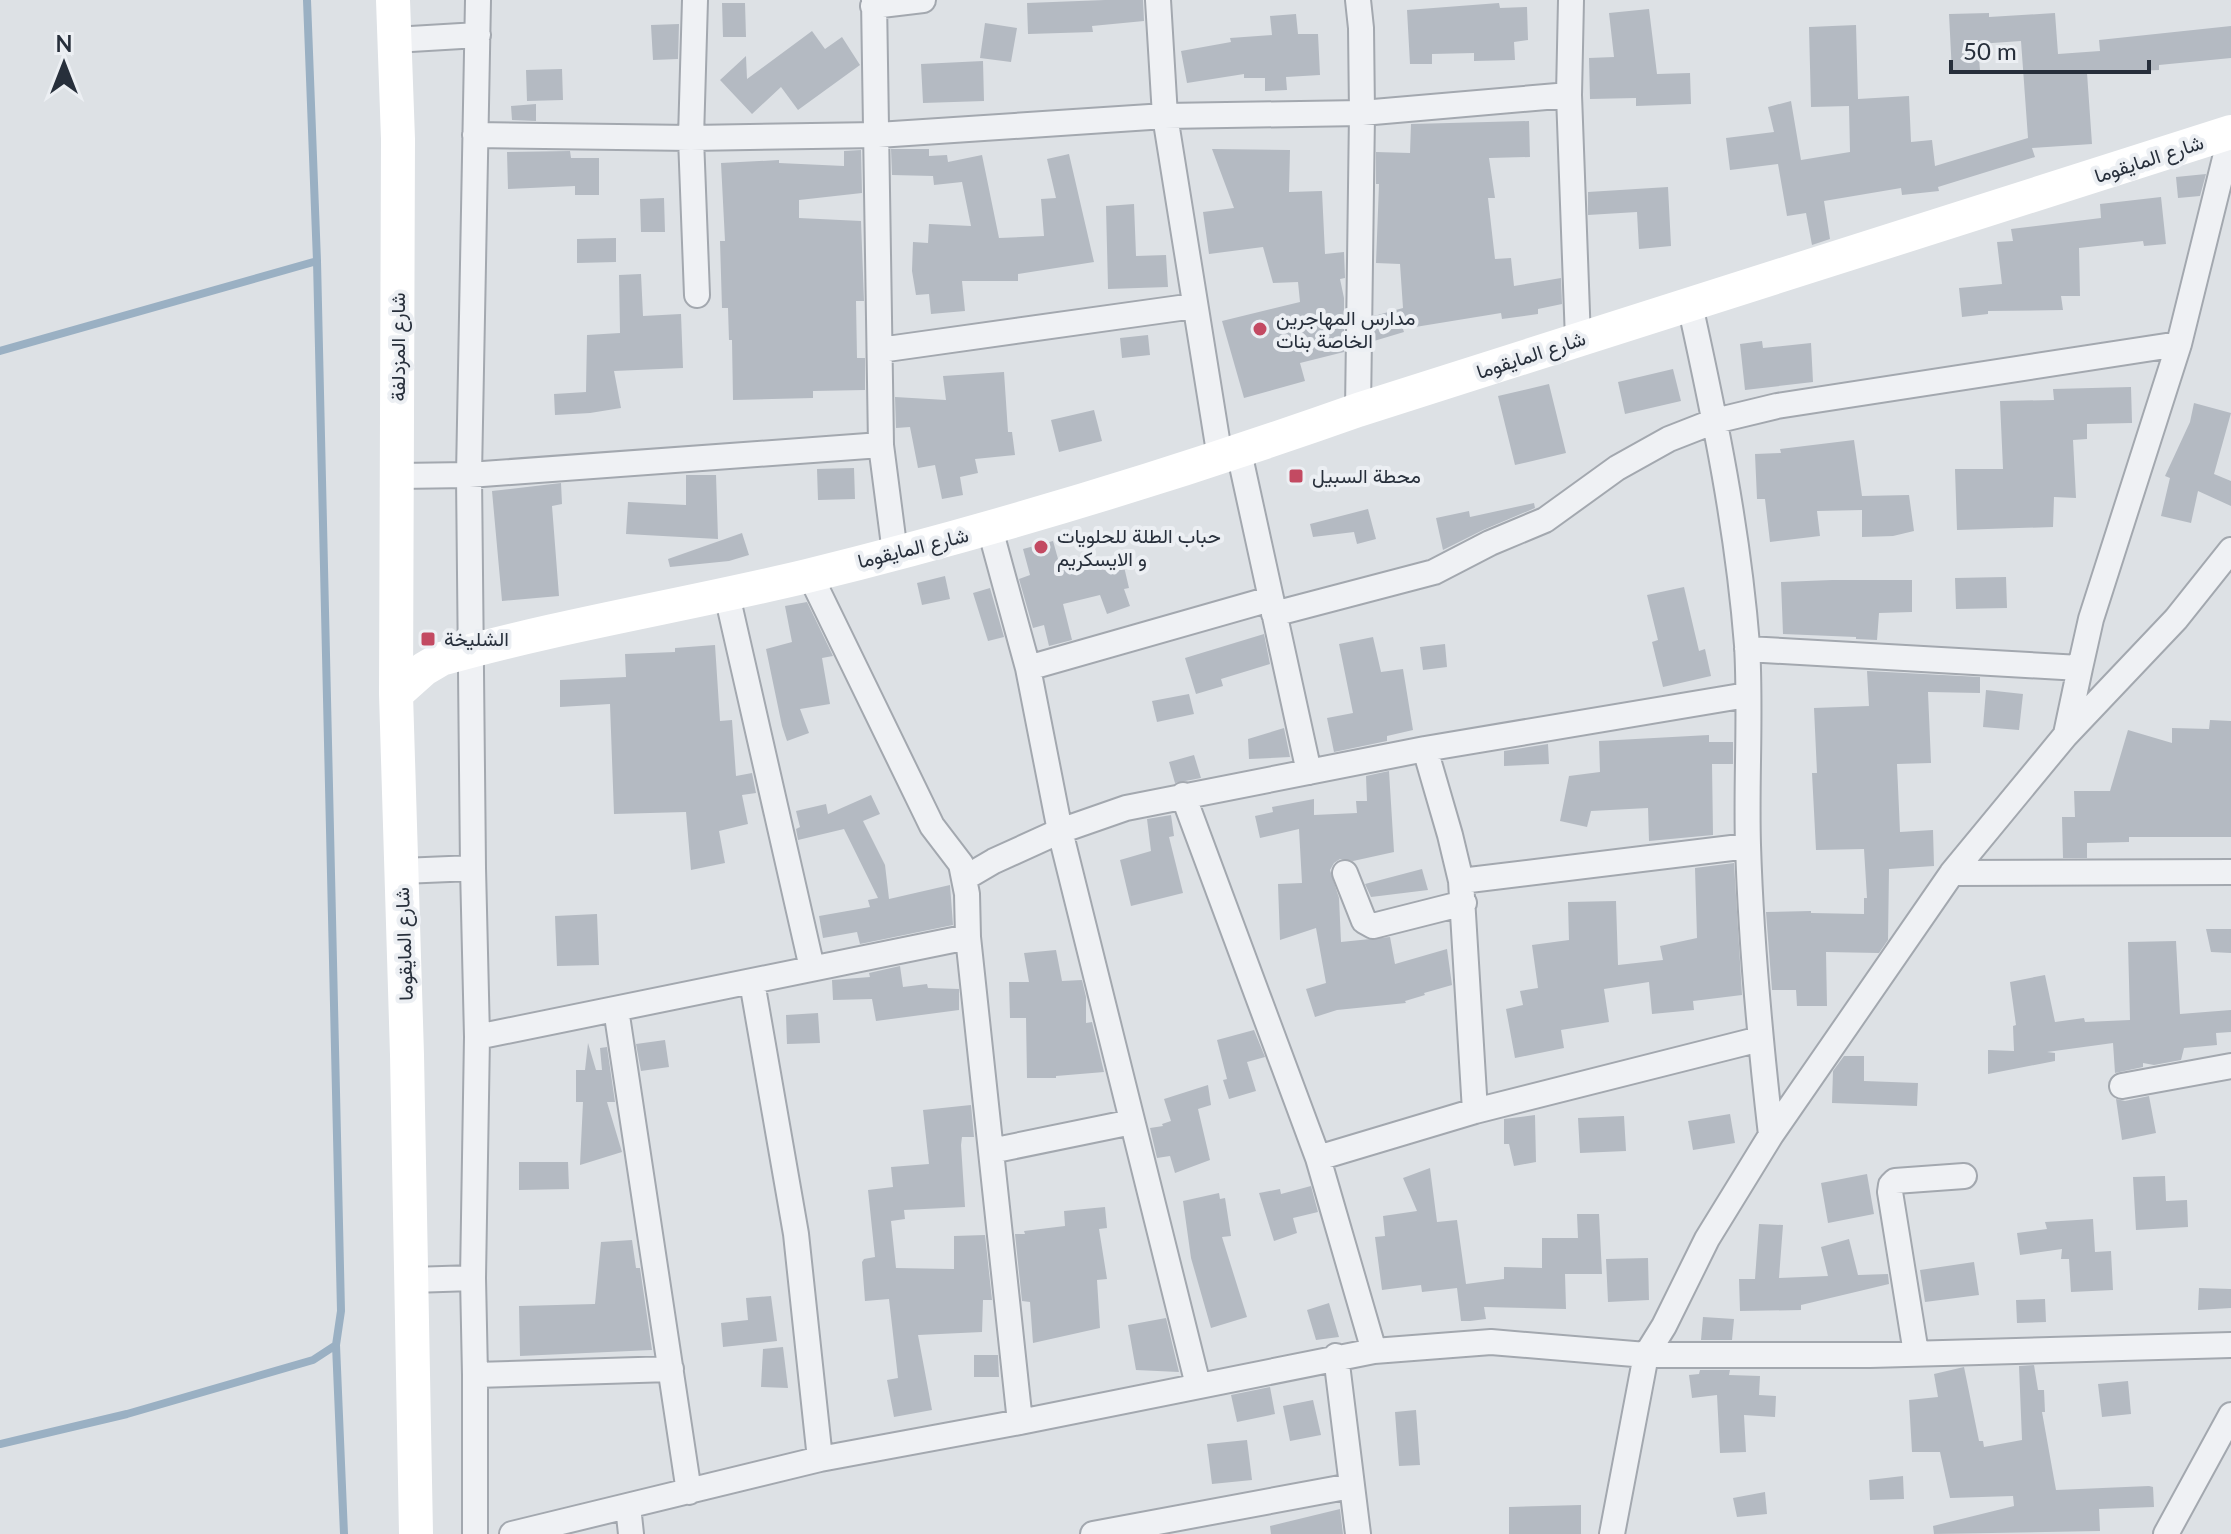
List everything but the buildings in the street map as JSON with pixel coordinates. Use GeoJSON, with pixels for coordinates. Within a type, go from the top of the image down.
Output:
{"type":"FeatureCollection","features":[{"type":"Feature","properties":{"kind":"street","name":"شارع المزدلفة"},"geometry":{"type":"LineString","coordinates":[[393,0],[398,139],[396,694]]}},
{"type":"Feature","properties":{"kind":"street"},"geometry":{"type":"LineString","coordinates":[[475,1534],[473,1278],[477,1037],[469,475],[478,0]]}},
{"type":"Feature","properties":{"kind":"street"},"geometry":{"type":"LineString","coordinates":[[695,0],[691,138],[697,295]]}},
{"type":"Feature","properties":{"kind":"street"},"geometry":{"type":"LineString","coordinates":[[895,553],[881,445],[874,3],[923,0]]}},
{"type":"Feature","properties":{"kind":"street"},"geometry":{"type":"LineString","coordinates":[[1158,0],[1165,116],[1194,306],[1230,455],[1272,606],[1309,772]]}},
{"type":"Feature","properties":{"kind":"street"},"geometry":{"type":"LineString","coordinates":[[1358,0],[1362,113],[1358,410]]}},
{"type":"Feature","properties":{"kind":"street"},"geometry":{"type":"LineString","coordinates":[[1572,0],[1569,95],[1578,340]]}},
{"type":"Feature","properties":{"kind":"street"},"geometry":{"type":"LineString","coordinates":[[394,40],[478,35]]}},
{"type":"Feature","properties":{"kind":"street"},"geometry":{"type":"LineString","coordinates":[[475,135],[691,138],[878,135],[1165,116],[1362,113],[1569,95]]}},
{"type":"Feature","properties":{"kind":"street"},"geometry":{"type":"LineString","coordinates":[[2065,736],[2091,619],[2179,344],[2231,133]]}},
{"type":"Feature","properties":{"kind":"street","name":"شارع المايقوما"},"geometry":{"type":"LineString","coordinates":[[416,1534],[396,694],[424,669],[441,659],[471,650],[727,595],[990,529],[1230,455],[1358,410],[2231,133]]}},
{"type":"Feature","properties":{"kind":"street"},"geometry":{"type":"LineString","coordinates":[[1690,305],[1715,421],[1739,568],[1747,649],[1748,846],[1760,1039],[1771,1135]]}},
{"type":"Feature","properties":{"kind":"street"},"geometry":{"type":"LineString","coordinates":[[880,350],[1194,306]]}},
{"type":"Feature","properties":{"kind":"street"},"geometry":{"type":"LineString","coordinates":[[1028,668],[1272,606],[1434,572],[1490,543],[1545,520],[1617,468],[1669,439],[1715,421],[1777,406],[2179,344]]}},
{"type":"Feature","properties":{"kind":"street"},"geometry":{"type":"LineString","coordinates":[[398,476],[469,475],[881,445]]}},
{"type":"Feature","properties":{"kind":"street"},"geometry":{"type":"LineString","coordinates":[[990,529],[1028,668],[1060,831],[1198,1385]]}},
{"type":"Feature","properties":{"kind":"street"},"geometry":{"type":"LineString","coordinates":[[1612,1534],[1646,1355],[1664,1326],[1707,1239],[1771,1135],[1952,873],[2065,736],[2176,619],[2231,550]]}},
{"type":"Feature","properties":{"kind":"street"},"geometry":{"type":"LineString","coordinates":[[810,575],[932,826],[957,855],[965,878],[968,937],[1020,1422]]}},
{"type":"Feature","properties":{"kind":"street"},"geometry":{"type":"LineString","coordinates":[[727,595],[812,968]]}},
{"type":"Feature","properties":{"kind":"street"},"geometry":{"type":"LineString","coordinates":[[1747,649],[2080,668]]}},
{"type":"Feature","properties":{"kind":"street"},"geometry":{"type":"LineString","coordinates":[[965,878],[1060,831],[1126,808],[1425,749],[1747,695]]}},
{"type":"Feature","properties":{"kind":"street"},"geometry":{"type":"LineString","coordinates":[[1425,749],[1450,835],[1462,892],[1475,1111]]}},
{"type":"Feature","properties":{"kind":"street"},"geometry":{"type":"LineString","coordinates":[[1183,795],[1318,1158],[1374,1351]]}},
{"type":"Feature","properties":{"kind":"street"},"geometry":{"type":"LineString","coordinates":[[1345,873],[1364,921],[1373,926],[1462,892],[1748,846]]}},
{"type":"Feature","properties":{"kind":"street"},"geometry":{"type":"LineString","coordinates":[[402,871],[473,868]]}},
{"type":"Feature","properties":{"kind":"street"},"geometry":{"type":"LineString","coordinates":[[1952,873],[2231,872]]}},
{"type":"Feature","properties":{"kind":"street"},"geometry":{"type":"LineString","coordinates":[[477,1037],[968,937]]}},
{"type":"Feature","properties":{"kind":"street"},"geometry":{"type":"LineString","coordinates":[[752,982],[796,1234],[820,1459]]}},
{"type":"Feature","properties":{"kind":"street"},"geometry":{"type":"LineString","coordinates":[[616,1009],[689,1492]]}},
{"type":"Feature","properties":{"kind":"street"},"geometry":{"type":"LineString","coordinates":[[1318,1158],[1475,1111],[1760,1039]]}},
{"type":"Feature","properties":{"kind":"street"},"geometry":{"type":"LineString","coordinates":[[2122,1086],[2231,1066]]}},
{"type":"Feature","properties":{"kind":"street"},"geometry":{"type":"LineString","coordinates":[[991,1151],[1132,1122]]}},
{"type":"Feature","properties":{"kind":"street"},"geometry":{"type":"LineString","coordinates":[[1916,1353],[1891,1185],[1895,1181],[1964,1176]]}},
{"type":"Feature","properties":{"kind":"street"},"geometry":{"type":"LineString","coordinates":[[412,1280],[473,1278]]}},
{"type":"Feature","properties":{"kind":"street"},"geometry":{"type":"LineString","coordinates":[[512,1534],[820,1459],[1374,1351],[1491,1342],[1646,1355],[1870,1355],[2231,1345]]}},
{"type":"Feature","properties":{"kind":"street"},"geometry":{"type":"LineString","coordinates":[[1336,1356],[1358,1534]]}},
{"type":"Feature","properties":{"kind":"street"},"geometry":{"type":"LineString","coordinates":[[475,1375],[671,1369]]}},
{"type":"Feature","properties":{"kind":"street"},"geometry":{"type":"LineString","coordinates":[[2166,1534],[2231,1415]]}},
{"type":"Feature","properties":{"kind":"street"},"geometry":{"type":"LineString","coordinates":[[1093,1534],[1351,1486]]}},
{"type":"Feature","properties":{"kind":"street"},"geometry":{"type":"LineString","coordinates":[[628,1506],[631,1534]]}},
{"type":"Feature","properties":{"kind":"waterway"},"geometry":{"type":"LineString","coordinates":[[0,351],[317,261],[307,0]]}},
{"type":"Feature","properties":{"kind":"waterway"},"geometry":{"type":"LineString","coordinates":[[0,1444],[127,1414],[313,1360],[336,1345],[341,1311],[317,261]]}},
{"type":"Feature","properties":{"kind":"waterway"},"geometry":{"type":"LineString","coordinates":[[336,1345],[344,1534]]}},
{"type":"Feature","properties":{"kind":"place","name":"مدارس المهاجرين الخاصة بنات"},"geometry":{"type":"Point","coordinates":[1260,329]}},
{"type":"Feature","properties":{"kind":"place","name":"محطة السبيل"},"geometry":{"type":"Point","coordinates":[1296,476]}},
{"type":"Feature","properties":{"kind":"place","name":"حباب الطلة للحلويات و الايسكريم"},"geometry":{"type":"Point","coordinates":[1041,547]}},
{"type":"Feature","properties":{"kind":"place","name":"الشليخة"},"geometry":{"type":"Point","coordinates":[428,639]}}]}
